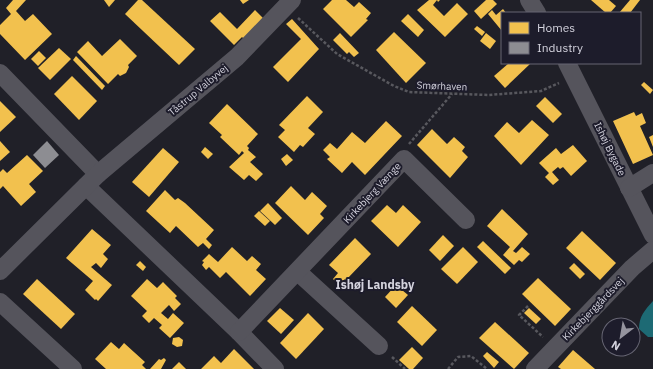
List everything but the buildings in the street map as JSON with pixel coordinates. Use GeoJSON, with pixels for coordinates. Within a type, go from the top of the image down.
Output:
{"type":"FeatureCollection","features":[{"type":"Feature","properties":{"kind":"street"},"geometry":{"type":"LineString","coordinates":[[530,0],[537,12]]}},
{"type":"Feature","properties":{"kind":"street","name":"Tåstrup Valbyvej"},"geometry":{"type":"LineString","coordinates":[[0,271],[92,180],[237,57],[288,2]]}},
{"type":"Feature","properties":{"kind":"street","name":"Ishøj Bygade"},"geometry":{"type":"LineString","coordinates":[[571,70],[653,235]]}},
{"type":"Feature","properties":{"kind":"street"},"geometry":{"type":"LineString","coordinates":[[0,73],[92,180],[275,369]]}},
{"type":"Feature","properties":{"kind":"street","name":"Kirkebjerg Vænge"},"geometry":{"type":"LineString","coordinates":[[239,332],[298,272],[404,159],[466,220]]}},
{"type":"Feature","properties":{"kind":"street"},"geometry":{"type":"LineString","coordinates":[[629,188],[653,173]]}},
{"type":"Feature","properties":{"kind":"street","name":"Kirkebjerggårdsvej"},"geometry":{"type":"LineString","coordinates":[[536,369],[632,268],[653,250]]}},
{"type":"Feature","properties":{"kind":"street"},"geometry":{"type":"LineString","coordinates":[[298,272],[379,346]]}},
{"type":"Feature","properties":{"kind":"street"},"geometry":{"type":"LineString","coordinates":[[0,302],[73,369]]}},
{"type":"Feature","properties":{"kind":"path","name":"Smørhaven"},"geometry":{"type":"LineString","coordinates":[[288,2],[297,17],[337,54],[394,86],[409,92],[488,95],[542,91],[571,70]]}},
{"type":"Feature","properties":{"kind":"path"},"geometry":{"type":"LineString","coordinates":[[404,159],[408,144],[452,94]]}},
{"type":"Feature","properties":{"kind":"path"},"geometry":{"type":"LineString","coordinates":[[528,306],[519,315],[555,349]]}},
{"type":"Feature","properties":{"kind":"path"},"geometry":{"type":"LineString","coordinates":[[448,369],[458,357],[471,356],[487,369]]}},
{"type":"Feature","properties":{"kind":"water"},"geometry":{"type":"Polygon","coordinates":[[[653,301],[653,337],[648,337],[641,331],[641,318],[647,307],[653,301]]]}},
{"type":"Feature","properties":{"kind":"district","name":"Ishøj Landsby"},"geometry":{"type":"Point","coordinates":[375,284]}}]}
